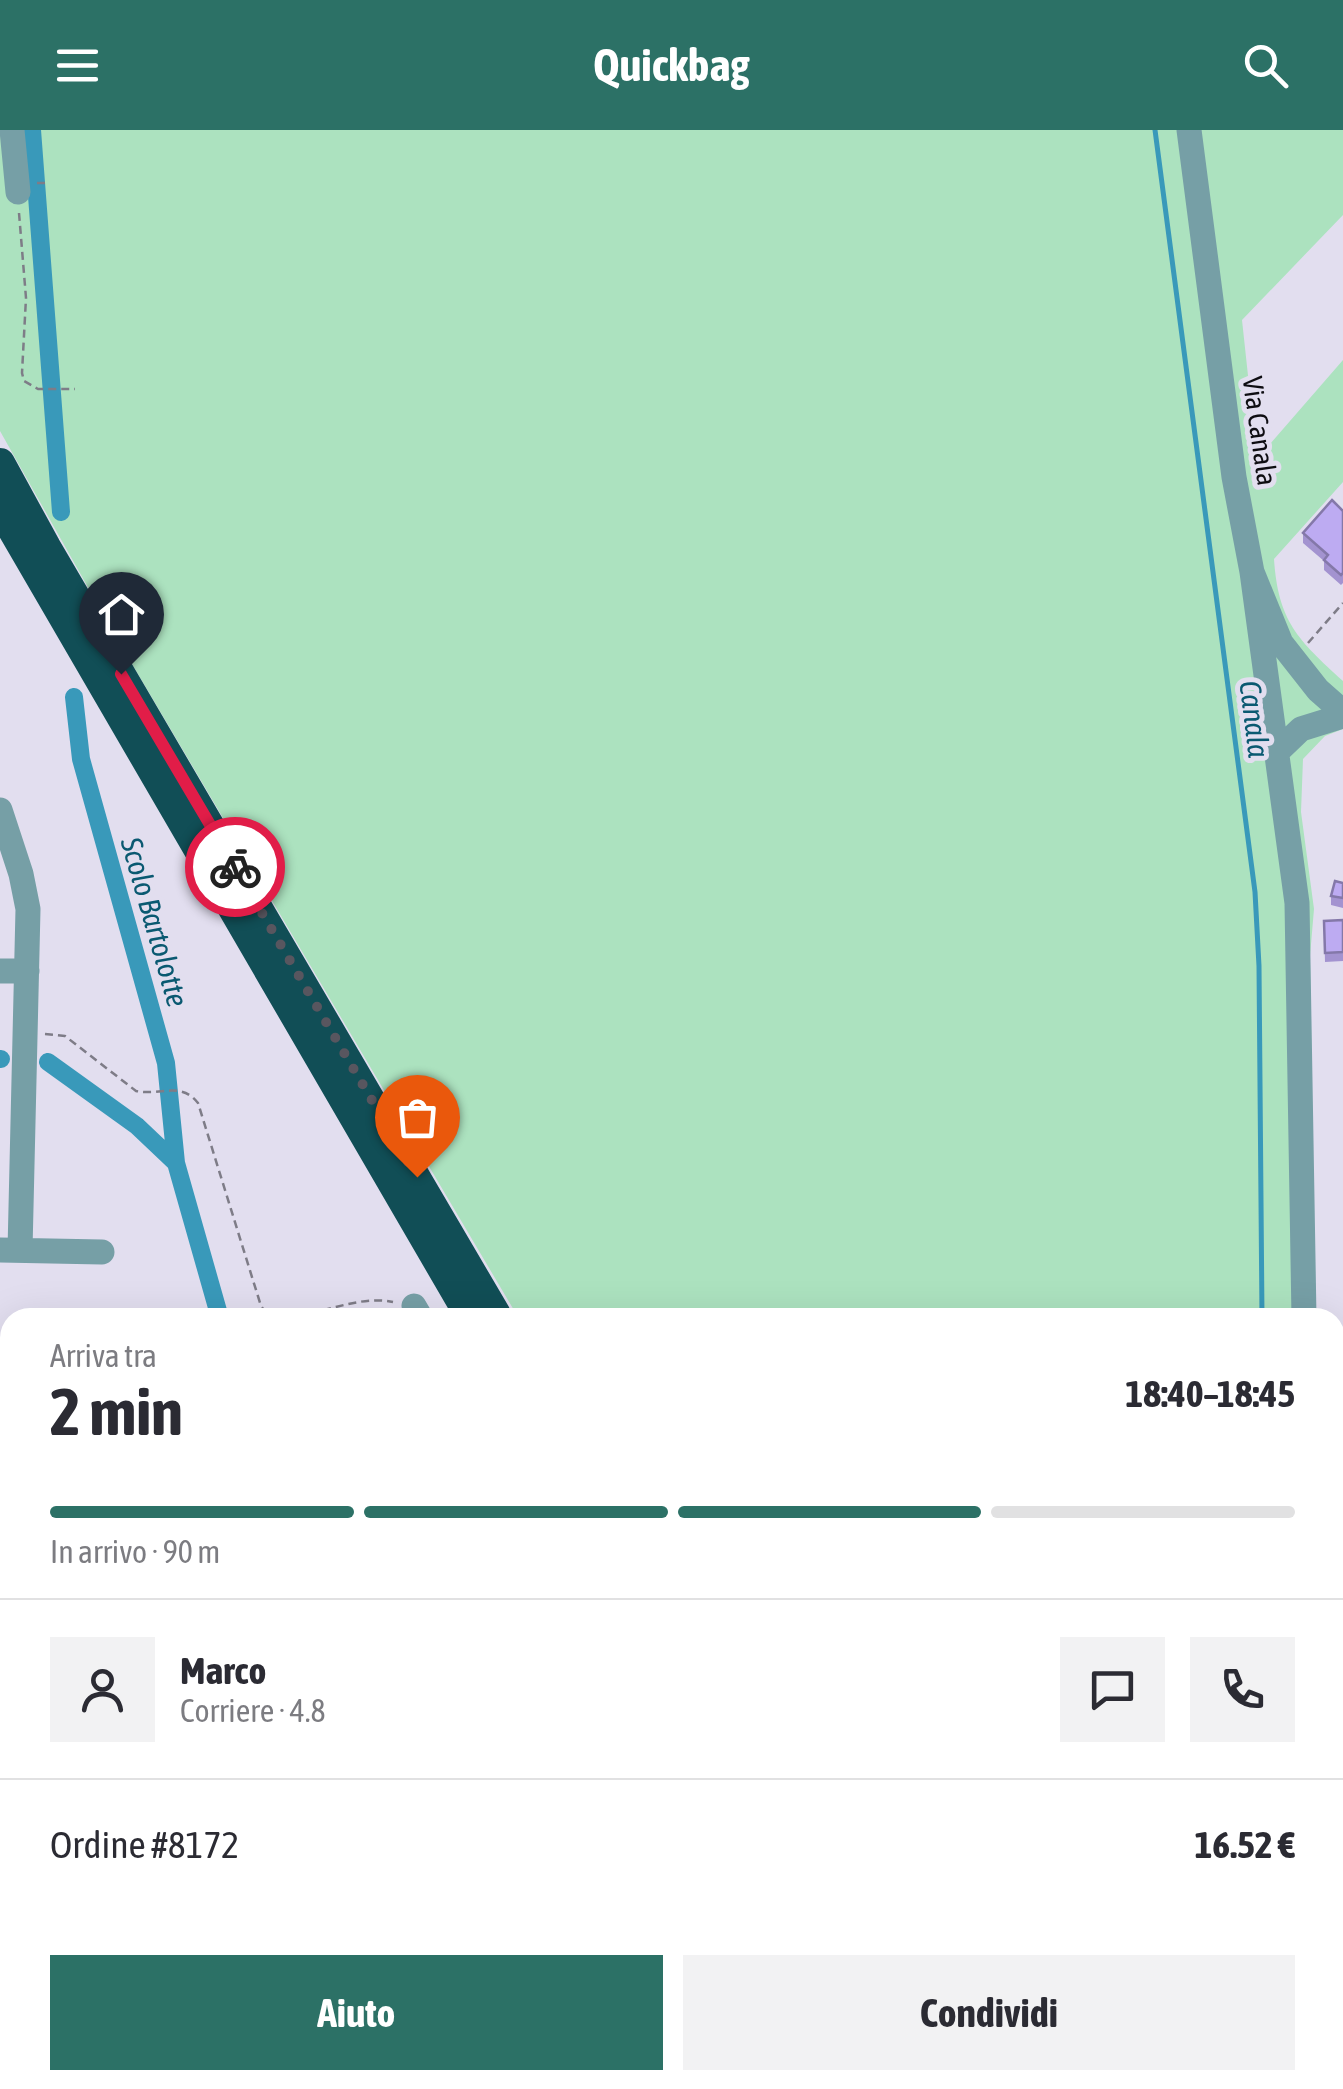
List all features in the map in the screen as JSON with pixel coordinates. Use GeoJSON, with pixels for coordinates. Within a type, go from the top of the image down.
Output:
{"type":"FeatureCollection","features":[{"type":"Feature","properties":{"kind":"highway"},"geometry":{"type":"LineString","coordinates":[[0,462],[492,1308]]}},
{"type":"Feature","properties":{"kind":"highway"},"geometry":{"type":"LineString","coordinates":[[0,508],[465,1308]]}},
{"type":"Feature","properties":{"kind":"street"},"geometry":{"type":"LineString","coordinates":[[12,130],[29,188]]}},
{"type":"Feature","properties":{"kind":"street","name":"Via Canala"},"geometry":{"type":"LineString","coordinates":[[1189,130],[1234,477],[1252,572],[1281,642],[1318,690],[1343,714]]}},
{"type":"Feature","properties":{"kind":"street"},"geometry":{"type":"LineString","coordinates":[[1252,572],[1297,903],[1304,1308]]}},
{"type":"Feature","properties":{"kind":"street"},"geometry":{"type":"LineString","coordinates":[[1278,750],[1301,729],[1343,714]]}},
{"type":"Feature","properties":{"kind":"street"},"geometry":{"type":"LineString","coordinates":[[0,810],[22,874],[28,909],[26,1079],[10,1250],[102,1252]]}},
{"type":"Feature","properties":{"kind":"street"},"geometry":{"type":"LineString","coordinates":[[0,971],[27,971]]}},
{"type":"Feature","properties":{"kind":"path"},"geometry":{"type":"LineString","coordinates":[[50,184],[29,188],[22,373],[24,381],[42,388],[75,388]]}},
{"type":"Feature","properties":{"kind":"path"},"geometry":{"type":"LineString","coordinates":[[1294,659],[1343,603]]}},
{"type":"Feature","properties":{"kind":"path"},"geometry":{"type":"LineString","coordinates":[[26,1032],[65,1036],[136,1091],[148,1094],[176,1089],[190,1093],[198,1103],[262,1308]]}},
{"type":"Feature","properties":{"kind":"path"},"geometry":{"type":"LineString","coordinates":[[334,1308],[382,1300],[405,1308]]}},
{"type":"Feature","properties":{"kind":"green space"},"geometry":{"type":"Polygon","coordinates":[[[0,130],[1343,130],[1343,215],[1242,320],[1257,459],[1343,360],[1343,482],[1274,559],[1280,598],[1293,628],[1343,681],[1343,729],[1325,736],[1303,759],[1301,812],[1314,909],[1310,956],[1315,1308],[513,1308],[112,630],[0,431],[0,130]]]}},
{"type":"Feature","properties":{"kind":"building"},"geometry":{"type":"Polygon","coordinates":[[[1332,500],[1343,511],[1341,575],[1324,560],[1328,555],[1303,533],[1332,500]]]}},
{"type":"Feature","properties":{"kind":"building"},"geometry":{"type":"Polygon","coordinates":[[[1335,881],[1343,883],[1343,898],[1331,896],[1335,881]]]}},
{"type":"Feature","properties":{"kind":"building"},"geometry":{"type":"Polygon","coordinates":[[[1343,920],[1343,952],[1325,953],[1324,921],[1343,920]]]}},
{"type":"Feature","properties":{"kind":"waterway","name":"Scolo Bartolotte"},"geometry":{"type":"LineString","coordinates":[[32,130],[61,512]]}},
{"type":"Feature","properties":{"kind":"waterway","name":"Canala"},"geometry":{"type":"LineString","coordinates":[[1155,130],[1255,892],[1262,1308]]}},
{"type":"Feature","properties":{"kind":"waterway","name":"Scolo Bartolotte"},"geometry":{"type":"LineString","coordinates":[[74,697],[81,759],[166,1063],[176,1163]]}},
{"type":"Feature","properties":{"kind":"waterway","name":"Scolo Bartolotte"},"geometry":{"type":"LineString","coordinates":[[48,1062],[137,1126],[176,1163],[217,1308]]}},
{"type":"Feature","properties":{"kind":"way so far"},"geometry":{"type":"LineString","coordinates":[[235,867],[417,1177]]}},
{"type":"Feature","properties":{"kind":"route"},"geometry":{"type":"LineString","coordinates":[[121,674],[235,867]]}}]}
